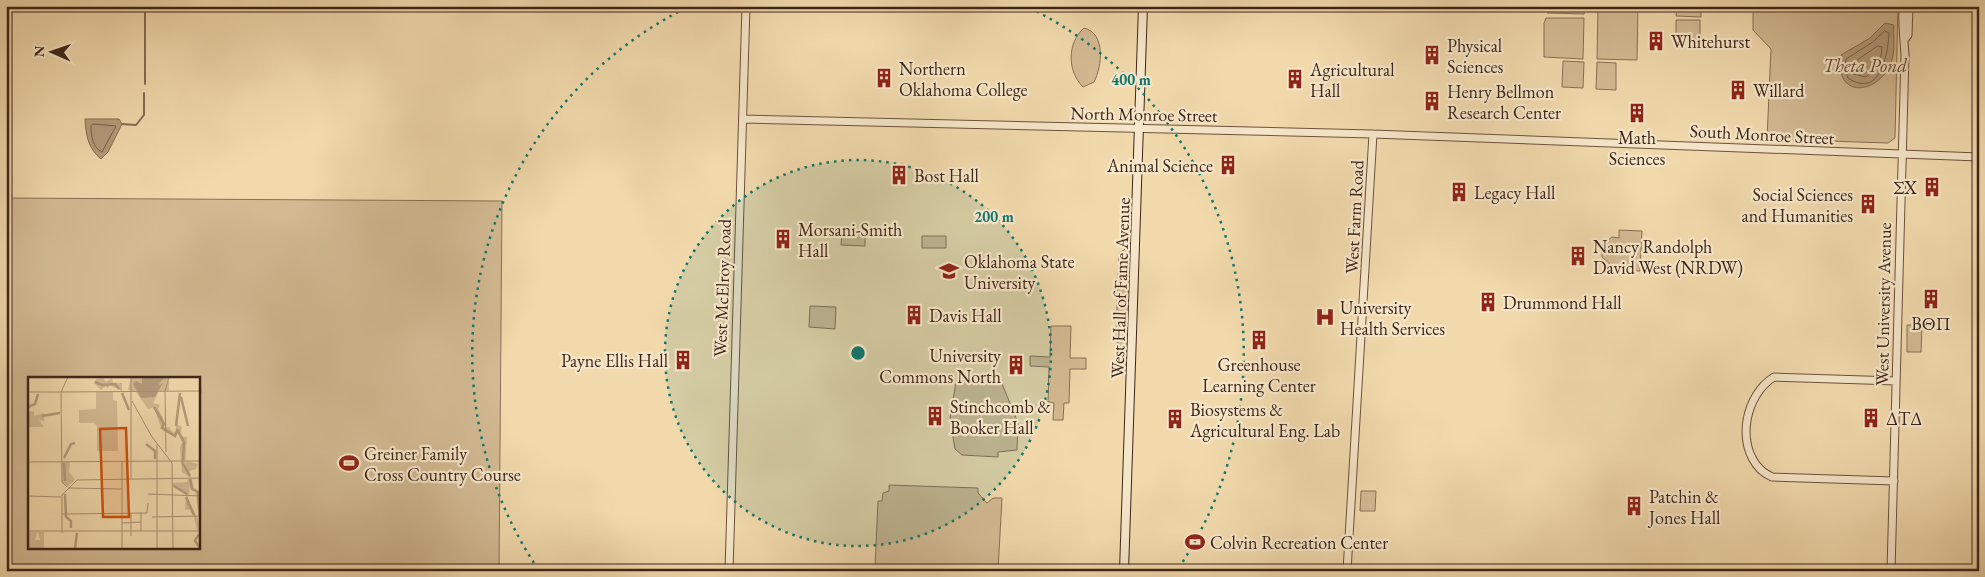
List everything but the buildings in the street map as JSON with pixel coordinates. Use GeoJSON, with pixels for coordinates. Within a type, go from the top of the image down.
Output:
{"type":"FeatureCollection","features":[{"type":"Feature","properties":{"kind":"main road","name":"West Hall of Fame Avenue"},"geometry":{"type":"LineString","coordinates":[[1124,571],[1143,6]]}},
{"type":"Feature","properties":{"kind":"street","name":"West McElroy Road"},"geometry":{"type":"LineString","coordinates":[[729,571],[746,6]]}},
{"type":"Feature","properties":{"kind":"street","name":"West University Avenue"},"geometry":{"type":"LineString","coordinates":[[1903,6],[1902,34],[1905,38]]}},
{"type":"Feature","properties":{"kind":"street","name":"West University Avenue"},"geometry":{"type":"LineString","coordinates":[[1891,571],[1901,155],[1905,38],[1908,35],[1909,6]]}},
{"type":"Feature","properties":{"kind":"street","name":"North Monroe Street"},"geometry":{"type":"LineString","coordinates":[[743,119],[1545,140]]}},
{"type":"Feature","properties":{"kind":"street","name":"West Farm Road"},"geometry":{"type":"LineString","coordinates":[[1347,571],[1373,134]]}},
{"type":"Feature","properties":{"kind":"street","name":"South Monroe Street"},"geometry":{"type":"LineString","coordinates":[[1545,140],[1979,157]]}},
{"type":"Feature","properties":{"kind":"street"},"geometry":{"type":"LineString","coordinates":[[1894,481],[1772,478],[1760,469],[1750,453],[1747,426],[1750,408],[1759,390],[1774,377],[1896,381]]}},
{"type":"Feature","properties":{"kind":"shaded area"},"geometry":{"type":"Polygon","coordinates":[[[1551,6],[1585,6],[1584,14],[1547,13],[1551,6]]]}},
{"type":"Feature","properties":{"kind":"shaded area"},"geometry":{"type":"Polygon","coordinates":[[[1598,6],[1638,6],[1637,60],[1597,59],[1598,6]]]}},
{"type":"Feature","properties":{"kind":"shaded area"},"geometry":{"type":"Polygon","coordinates":[[[1677,6],[1701,6],[1701,17],[1676,16],[1677,6]]]}},
{"type":"Feature","properties":{"kind":"shaded area"},"geometry":{"type":"Polygon","coordinates":[[[1753,6],[1898,6],[1895,138],[1888,143],[1767,139],[1771,49],[1753,30],[1753,6]]]}},
{"type":"Feature","properties":{"kind":"shaded area"},"geometry":{"type":"Polygon","coordinates":[[[1546,18],[1584,18],[1583,59],[1544,57],[1544,23],[1546,18]]]}},
{"type":"Feature","properties":{"kind":"shaded area"},"geometry":{"type":"Polygon","coordinates":[[[1676,20],[1700,20],[1700,39],[1676,39],[1676,20]]]}},
{"type":"Feature","properties":{"kind":"shaded area"},"geometry":{"type":"Polygon","coordinates":[[[1084,28],[1096,36],[1099,43],[1100,60],[1094,82],[1083,87],[1074,73],[1071,57],[1074,41],[1084,28]]]}},
{"type":"Feature","properties":{"kind":"shaded area"},"geometry":{"type":"Polygon","coordinates":[[[1563,61],[1584,62],[1583,88],[1562,87],[1563,61]]]}},
{"type":"Feature","properties":{"kind":"shaded area"},"geometry":{"type":"Polygon","coordinates":[[[1597,62],[1616,63],[1616,90],[1596,89],[1597,62]]]}},
{"type":"Feature","properties":{"kind":"shaded area","name":"Greiner Family Cross Country Course"},"geometry":{"type":"Polygon","coordinates":[[[6,198],[502,201],[499,571],[6,571],[6,198]]]}},
{"type":"Feature","properties":{"kind":"shaded area"},"geometry":{"type":"Polygon","coordinates":[[[1619,230],[1642,231],[1640,271],[1636,271],[1634,275],[1618,275],[1618,267],[1611,265],[1602,257],[1602,245],[1612,237],[1619,238],[1619,230]]]}},
{"type":"Feature","properties":{"kind":"shaded area"},"geometry":{"type":"Polygon","coordinates":[[[1137,231],[1131,375],[1120,368],[1116,332],[1119,253],[1124,250],[1137,231]]]}},
{"type":"Feature","properties":{"kind":"shaded area"},"geometry":{"type":"Polygon","coordinates":[[[842,233],[865,234],[865,246],[841,245],[842,233]]]}},
{"type":"Feature","properties":{"kind":"shaded area"},"geometry":{"type":"Polygon","coordinates":[[[922,236],[946,236],[946,248],[922,248],[922,236]]]}},
{"type":"Feature","properties":{"kind":"shaded area"},"geometry":{"type":"Polygon","coordinates":[[[810,306],[836,307],[835,329],[809,327],[810,306]]]}},
{"type":"Feature","properties":{"kind":"shaded area"},"geometry":{"type":"Polygon","coordinates":[[[1907,325],[1922,325],[1921,352],[1907,352],[1907,325]]]}},
{"type":"Feature","properties":{"kind":"shaded area"},"geometry":{"type":"Polygon","coordinates":[[[1051,326],[1071,326],[1070,358],[1086,358],[1086,369],[1070,369],[1069,403],[1064,403],[1063,420],[1053,420],[1054,403],[1048,402],[1049,367],[1030,366],[1030,356],[1050,357],[1051,326]]]}},
{"type":"Feature","properties":{"kind":"shaded area"},"geometry":{"type":"Polygon","coordinates":[[[964,376],[999,376],[1018,423],[1017,450],[998,452],[998,457],[962,455],[955,449],[950,418],[956,382],[964,376]]]}},
{"type":"Feature","properties":{"kind":"shaded area"},"geometry":{"type":"Polygon","coordinates":[[[889,485],[978,488],[978,493],[987,503],[993,498],[1002,498],[998,571],[880,571],[880,568],[875,567],[878,501],[882,501],[883,493],[889,491],[889,485]]]}},
{"type":"Feature","properties":{"kind":"shaded area"},"geometry":{"type":"Polygon","coordinates":[[[1361,491],[1376,491],[1375,511],[1360,511],[1361,491]]]}},
{"type":"Feature","properties":{"kind":"water","name":"Theta Pond"},"geometry":{"type":"Polygon","coordinates":[[[1885,23],[1894,25],[1894,52],[1888,69],[1880,79],[1870,85],[1861,88],[1852,86],[1844,80],[1841,70],[1841,55],[1870,38],[1885,23]]]}},
{"type":"Feature","properties":{"kind":"water"},"geometry":{"type":"Polygon","coordinates":[[[85,119],[119,119],[122,124],[108,152],[101,159],[88,141],[85,119]]]}},
{"type":"Feature","properties":{"kind":"waterway"},"geometry":{"type":"LineString","coordinates":[[145,6],[145,84]]}},
{"type":"Feature","properties":{"kind":"waterway"},"geometry":{"type":"LineString","coordinates":[[122,124],[136,125],[144,115],[144,93]]}},
{"type":"Feature","properties":{"kind":"place","name":"Whitehurst"},"geometry":{"type":"Point","coordinates":[1656,41]}},
{"type":"Feature","properties":{"kind":"place","name":"Physical Sciences"},"geometry":{"type":"Point","coordinates":[1432,55]}},
{"type":"Feature","properties":{"kind":"place","name":"Northern Oklahoma College"},"geometry":{"type":"Point","coordinates":[884,78]}},
{"type":"Feature","properties":{"kind":"place","name":"Agricultural Hall"},"geometry":{"type":"Point","coordinates":[1295,79]}},
{"type":"Feature","properties":{"kind":"place","name":"Willard"},"geometry":{"type":"Point","coordinates":[1738,90]}},
{"type":"Feature","properties":{"kind":"place","name":"Henry Bellmon Research Center"},"geometry":{"type":"Point","coordinates":[1432,101]}},
{"type":"Feature","properties":{"kind":"place","name":"Math Sciences"},"geometry":{"type":"Point","coordinates":[1637,113]}},
{"type":"Feature","properties":{"kind":"place","name":"Animal Science"},"geometry":{"type":"Point","coordinates":[1228,165]}},
{"type":"Feature","properties":{"kind":"place","name":"Bost Hall"},"geometry":{"type":"Point","coordinates":[899,175]}},
{"type":"Feature","properties":{"kind":"place","name":"ΣX"},"geometry":{"type":"Point","coordinates":[1932,187]}},
{"type":"Feature","properties":{"kind":"place","name":"Legacy Hall"},"geometry":{"type":"Point","coordinates":[1459,192]}},
{"type":"Feature","properties":{"kind":"place","name":"Social Sciences and Humanities"},"geometry":{"type":"Point","coordinates":[1868,204]}},
{"type":"Feature","properties":{"kind":"place","name":"Morsani-Smith Hall"},"geometry":{"type":"Point","coordinates":[783,239]}},
{"type":"Feature","properties":{"kind":"place","name":"Nancy Randolph David West (NRDW)"},"geometry":{"type":"Point","coordinates":[1578,256]}},
{"type":"Feature","properties":{"kind":"place","name":"Oklahoma State University"},"geometry":{"type":"Point","coordinates":[949,271]}},
{"type":"Feature","properties":{"kind":"place","name":"BΘΠ"},"geometry":{"type":"Point","coordinates":[1931,299]}},
{"type":"Feature","properties":{"kind":"place","name":"Drummond Hall"},"geometry":{"type":"Point","coordinates":[1488,302]}},
{"type":"Feature","properties":{"kind":"place","name":"Davis Hall"},"geometry":{"type":"Point","coordinates":[914,315]}},
{"type":"Feature","properties":{"kind":"place","name":"University Health Services"},"geometry":{"type":"Point","coordinates":[1325,317]}},
{"type":"Feature","properties":{"kind":"place","name":"Greenhouse Learning Center"},"geometry":{"type":"Point","coordinates":[1259,340]}},
{"type":"Feature","properties":{"kind":"place","name":"Payne Ellis Hall"},"geometry":{"type":"Point","coordinates":[683,360]}},
{"type":"Feature","properties":{"kind":"place","name":"University Commons North"},"geometry":{"type":"Point","coordinates":[1016,365]}},
{"type":"Feature","properties":{"kind":"place","name":"Stinchcomb & Booker Hall"},"geometry":{"type":"Point","coordinates":[935,416]}},
{"type":"Feature","properties":{"kind":"place","name":"ΔTΔ"},"geometry":{"type":"Point","coordinates":[1871,418]}},
{"type":"Feature","properties":{"kind":"place","name":"Biosystems & Agricultural Eng. Lab"},"geometry":{"type":"Point","coordinates":[1175,419]}},
{"type":"Feature","properties":{"kind":"place","name":"Greiner Family Cross Country Course"},"geometry":{"type":"Point","coordinates":[349,463]}},
{"type":"Feature","properties":{"kind":"place","name":"Patchin & Jones Hall"},"geometry":{"type":"Point","coordinates":[1634,506]}},
{"type":"Feature","properties":{"kind":"place","name":"Colvin Recreation Center"},"geometry":{"type":"Point","coordinates":[1195,542]}}]}
